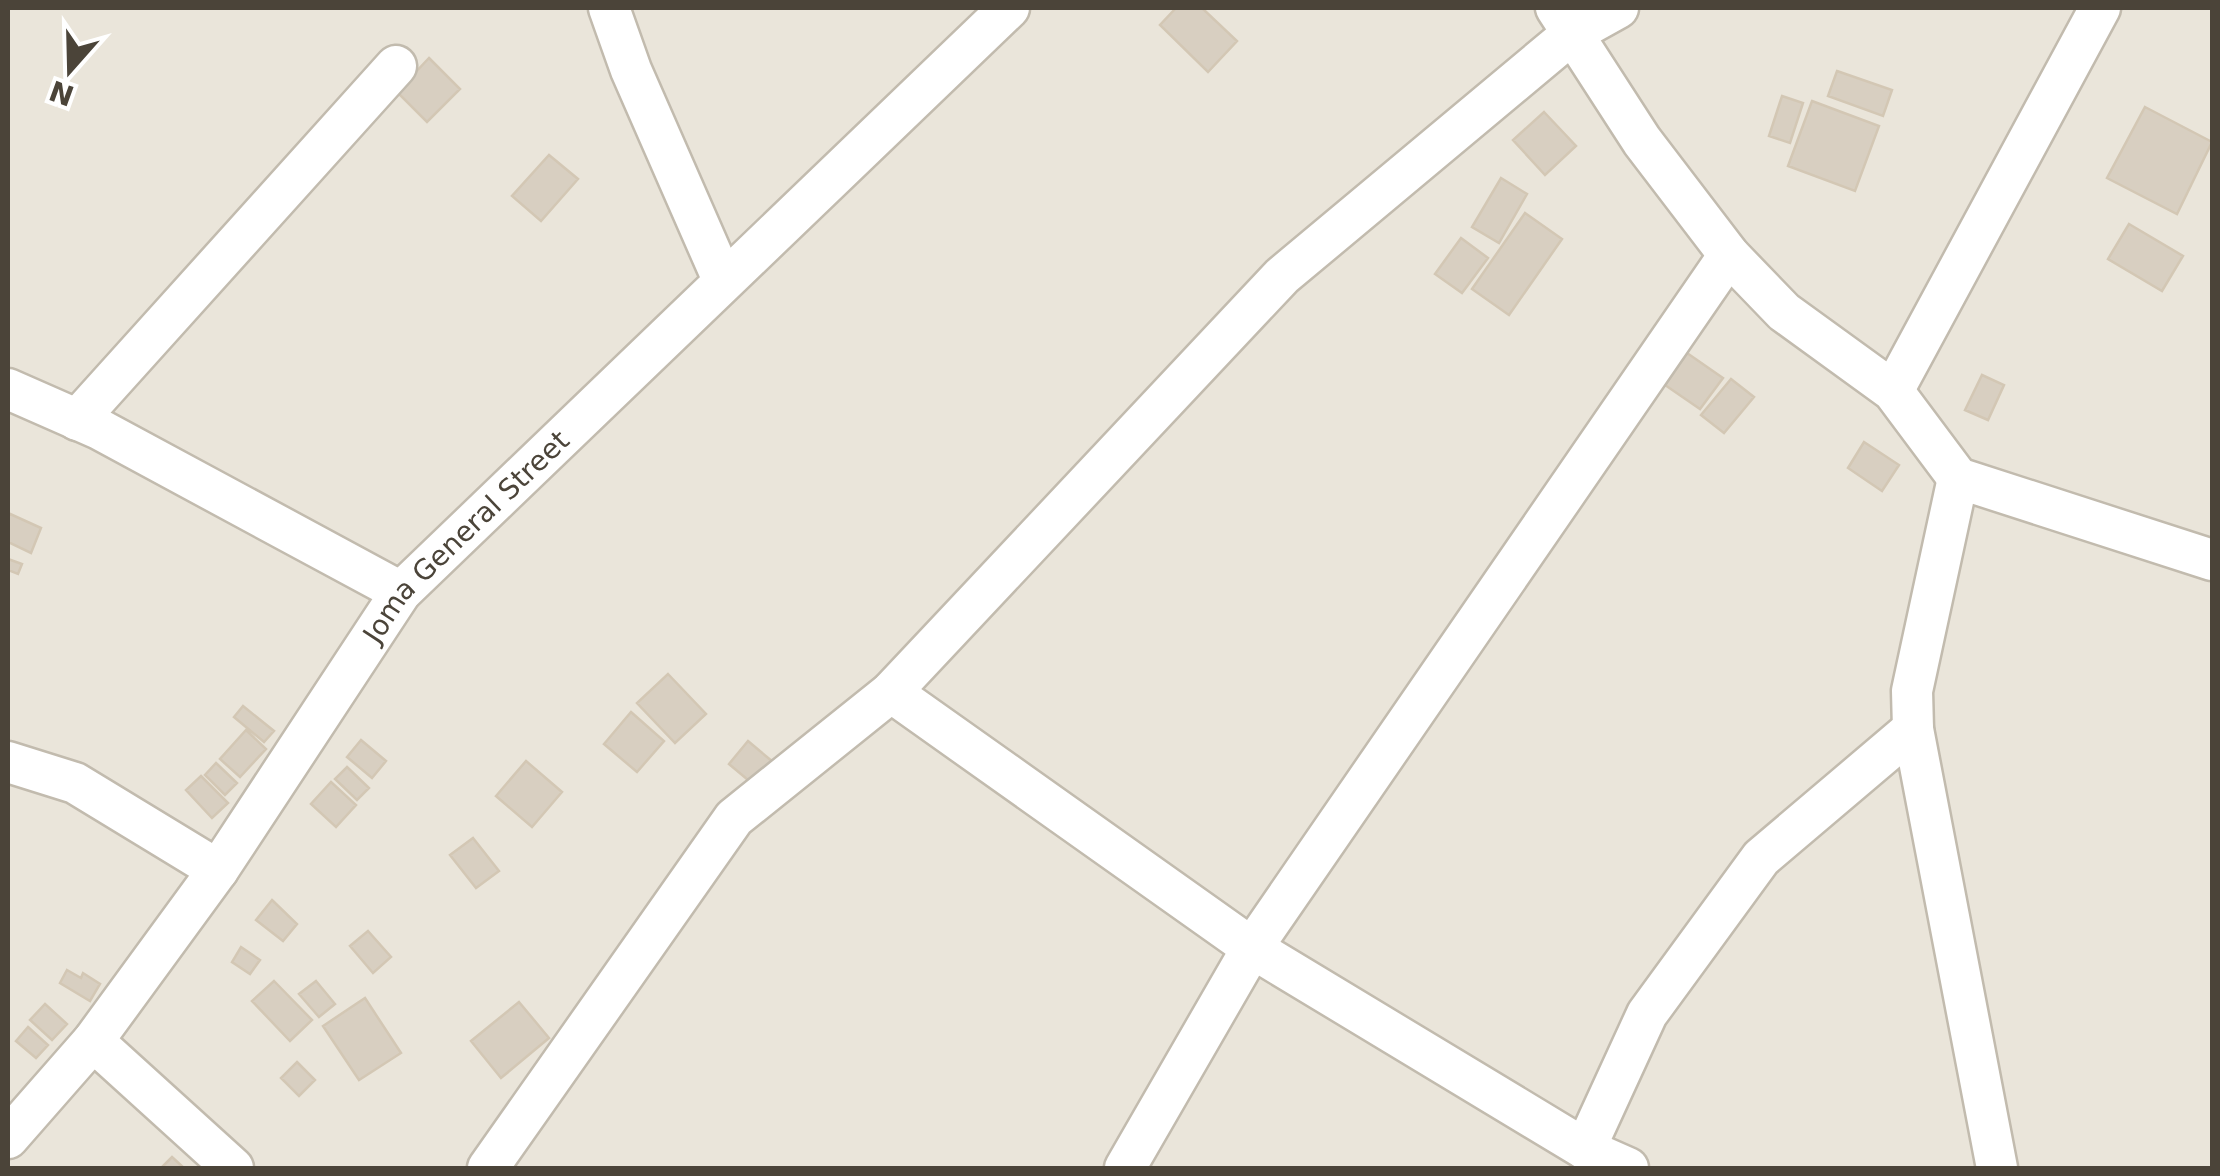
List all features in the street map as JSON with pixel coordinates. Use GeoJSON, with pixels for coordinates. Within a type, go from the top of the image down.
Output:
{"type":"FeatureCollection","features":[{"type":"Feature","properties":{"kind":"street"},"geometry":{"type":"LineString","coordinates":[[610,8],[631,70],[724,280]]}},
{"type":"Feature","properties":{"kind":"street","name":"Joma General Street"},"geometry":{"type":"LineString","coordinates":[[8,1138],[93,1041],[218,870],[401,592],[1009,8]]}},
{"type":"Feature","properties":{"kind":"street"},"geometry":{"type":"LineString","coordinates":[[488,1168],[734,818],[891,692],[1282,276],[1565,20],[1618,8]]}},
{"type":"Feature","properties":{"kind":"street"},"geometry":{"type":"LineString","coordinates":[[1893,391],[2100,8]]}},
{"type":"Feature","properties":{"kind":"street"},"geometry":{"type":"LineString","coordinates":[[1565,20],[1642,142],[1729,255],[1784,312],[1893,391],[1958,478],[2212,560]]}},
{"type":"Feature","properties":{"kind":"street"},"geometry":{"type":"LineString","coordinates":[[77,420],[396,66]]}},
{"type":"Feature","properties":{"kind":"street"},"geometry":{"type":"LineString","coordinates":[[1126,1168],[1252,948],[1729,255]]}},
{"type":"Feature","properties":{"kind":"street"},"geometry":{"type":"LineString","coordinates":[[8,389],[77,420],[401,592]]}},
{"type":"Feature","properties":{"kind":"street"},"geometry":{"type":"LineString","coordinates":[[1958,478],[1912,690],[1913,730],[1996,1168]]}},
{"type":"Feature","properties":{"kind":"street"},"geometry":{"type":"LineString","coordinates":[[891,692],[1252,948],[1585,1149],[1628,1168]]}},
{"type":"Feature","properties":{"kind":"street"},"geometry":{"type":"LineString","coordinates":[[1585,1149],[1647,1014],[1762,858],[1913,730]]}},
{"type":"Feature","properties":{"kind":"street"},"geometry":{"type":"LineString","coordinates":[[8,762],[75,783],[218,870]]}},
{"type":"Feature","properties":{"kind":"street"},"geometry":{"type":"LineString","coordinates":[[93,1041],[234,1168]]}},
{"type":"Feature","properties":{"kind":"shaded area"},"geometry":{"type":"Polygon","coordinates":[[[8,8],[2212,8],[2212,1168],[8,1168],[8,8]]]}},
{"type":"Feature","properties":{"kind":"building"},"geometry":{"type":"Polygon","coordinates":[[[1176,8],[1202,8],[1237,41],[1208,72],[1160,25],[1176,8]]]}},
{"type":"Feature","properties":{"kind":"building"},"geometry":{"type":"Polygon","coordinates":[[[429,58],[460,89],[427,122],[397,92],[429,58]]]}},
{"type":"Feature","properties":{"kind":"building"},"geometry":{"type":"Polygon","coordinates":[[[1837,71],[1892,90],[1883,116],[1828,96],[1837,71]]]}},
{"type":"Feature","properties":{"kind":"building"},"geometry":{"type":"Polygon","coordinates":[[[1782,96],[1803,103],[1790,143],[1769,136],[1782,96]]]}},
{"type":"Feature","properties":{"kind":"building"},"geometry":{"type":"Polygon","coordinates":[[[1812,101],[1879,126],[1855,191],[1788,166],[1812,101]]]}},
{"type":"Feature","properties":{"kind":"building"},"geometry":{"type":"Polygon","coordinates":[[[2145,107],[2212,142],[2177,214],[2107,178],[2145,107]]]}},
{"type":"Feature","properties":{"kind":"building"},"geometry":{"type":"Polygon","coordinates":[[[1544,112],[1576,146],[1545,175],[1513,140],[1544,112]]]}},
{"type":"Feature","properties":{"kind":"building"},"geometry":{"type":"Polygon","coordinates":[[[549,155],[578,179],[541,221],[512,196],[549,155]]]}},
{"type":"Feature","properties":{"kind":"building"},"geometry":{"type":"Polygon","coordinates":[[[1501,178],[1527,194],[1499,243],[1472,227],[1501,178]]]}},
{"type":"Feature","properties":{"kind":"building"},"geometry":{"type":"Polygon","coordinates":[[[1525,213],[1562,239],[1509,315],[1472,289],[1525,213]]]}},
{"type":"Feature","properties":{"kind":"building"},"geometry":{"type":"Polygon","coordinates":[[[2129,224],[2183,256],[2162,291],[2108,259],[2129,224]]]}},
{"type":"Feature","properties":{"kind":"building"},"geometry":{"type":"Polygon","coordinates":[[[1461,238],[1488,258],[1462,293],[1435,274],[1461,238]]]}},
{"type":"Feature","properties":{"kind":"building"},"geometry":{"type":"Polygon","coordinates":[[[1687,353],[1723,378],[1700,409],[1665,385],[1687,353]]]}},
{"type":"Feature","properties":{"kind":"building"},"geometry":{"type":"Polygon","coordinates":[[[1982,375],[2004,385],[1988,420],[1965,410],[1982,375]]]}},
{"type":"Feature","properties":{"kind":"building"},"geometry":{"type":"Polygon","coordinates":[[[1731,379],[1754,397],[1724,433],[1701,415],[1731,379]]]}},
{"type":"Feature","properties":{"kind":"building"},"geometry":{"type":"Polygon","coordinates":[[[1864,442],[1899,465],[1882,491],[1848,468],[1864,442]]]}},
{"type":"Feature","properties":{"kind":"building"},"geometry":{"type":"Polygon","coordinates":[[[8,513],[41,528],[31,553],[8,542],[8,513]]]}},
{"type":"Feature","properties":{"kind":"building"},"geometry":{"type":"Polygon","coordinates":[[[8,559],[22,564],[18,574],[8,570],[8,559]]]}},
{"type":"Feature","properties":{"kind":"building"},"geometry":{"type":"Polygon","coordinates":[[[668,674],[706,714],[675,743],[637,703],[668,674]]]}},
{"type":"Feature","properties":{"kind":"building"},"geometry":{"type":"Polygon","coordinates":[[[243,706],[274,731],[264,742],[234,717],[243,706]]]}},
{"type":"Feature","properties":{"kind":"building"},"geometry":{"type":"Polygon","coordinates":[[[631,712],[664,741],[637,772],[604,744],[631,712]]]}},
{"type":"Feature","properties":{"kind":"building"},"geometry":{"type":"Polygon","coordinates":[[[246,730],[266,749],[240,777],[220,759],[246,730]]]}},
{"type":"Feature","properties":{"kind":"building"},"geometry":{"type":"Polygon","coordinates":[[[361,740],[386,761],[372,778],[347,757],[361,740]]]}},
{"type":"Feature","properties":{"kind":"building"},"geometry":{"type":"Polygon","coordinates":[[[748,741],[773,762],[754,785],[729,764],[748,741]]]}},
{"type":"Feature","properties":{"kind":"building"},"geometry":{"type":"Polygon","coordinates":[[[526,761],[562,792],[532,827],[496,796],[526,761]]]}},
{"type":"Feature","properties":{"kind":"building"},"geometry":{"type":"Polygon","coordinates":[[[216,763],[237,783],[225,795],[205,775],[216,763]]]}},
{"type":"Feature","properties":{"kind":"building"},"geometry":{"type":"Polygon","coordinates":[[[347,767],[369,788],[357,800],[335,779],[347,767]]]}},
{"type":"Feature","properties":{"kind":"building"},"geometry":{"type":"Polygon","coordinates":[[[201,776],[228,803],[212,818],[186,790],[201,776]]]}},
{"type":"Feature","properties":{"kind":"building"},"geometry":{"type":"Polygon","coordinates":[[[331,782],[356,805],[336,827],[311,804],[331,782]]]}},
{"type":"Feature","properties":{"kind":"building"},"geometry":{"type":"Polygon","coordinates":[[[473,838],[499,871],[476,888],[450,855],[473,838]]]}},
{"type":"Feature","properties":{"kind":"building"},"geometry":{"type":"Polygon","coordinates":[[[272,900],[297,924],[283,941],[256,920],[272,900]]]}},
{"type":"Feature","properties":{"kind":"building"},"geometry":{"type":"Polygon","coordinates":[[[368,931],[391,957],[373,973],[350,946],[368,931]]]}},
{"type":"Feature","properties":{"kind":"building"},"geometry":{"type":"Polygon","coordinates":[[[241,947],[260,960],[250,974],[232,962],[241,947]]]}},
{"type":"Feature","properties":{"kind":"building"},"geometry":{"type":"Polygon","coordinates":[[[67,970],[81,978],[83,973],[100,984],[90,1001],[60,983],[67,970]]]}},
{"type":"Feature","properties":{"kind":"building"},"geometry":{"type":"Polygon","coordinates":[[[274,981],[312,1020],[290,1041],[252,1001],[274,981]]]}},
{"type":"Feature","properties":{"kind":"building"},"geometry":{"type":"Polygon","coordinates":[[[316,981],[335,1004],[319,1017],[299,994],[316,981]]]}},
{"type":"Feature","properties":{"kind":"building"},"geometry":{"type":"Polygon","coordinates":[[[365,998],[401,1053],[359,1080],[323,1026],[365,998]]]}},
{"type":"Feature","properties":{"kind":"building"},"geometry":{"type":"Polygon","coordinates":[[[519,1002],[549,1038],[501,1078],[471,1041],[519,1002]]]}},
{"type":"Feature","properties":{"kind":"building"},"geometry":{"type":"Polygon","coordinates":[[[45,1004],[67,1024],[52,1040],[30,1020],[45,1004]]]}},
{"type":"Feature","properties":{"kind":"building"},"geometry":{"type":"Polygon","coordinates":[[[28,1027],[48,1045],[36,1058],[16,1041],[28,1027]]]}},
{"type":"Feature","properties":{"kind":"building"},"geometry":{"type":"Polygon","coordinates":[[[297,1062],[315,1080],[299,1096],[281,1078],[297,1062]]]}},
{"type":"Feature","properties":{"kind":"building"},"geometry":{"type":"Polygon","coordinates":[[[172,1157],[184,1168],[161,1168],[172,1157]]]}}]}
